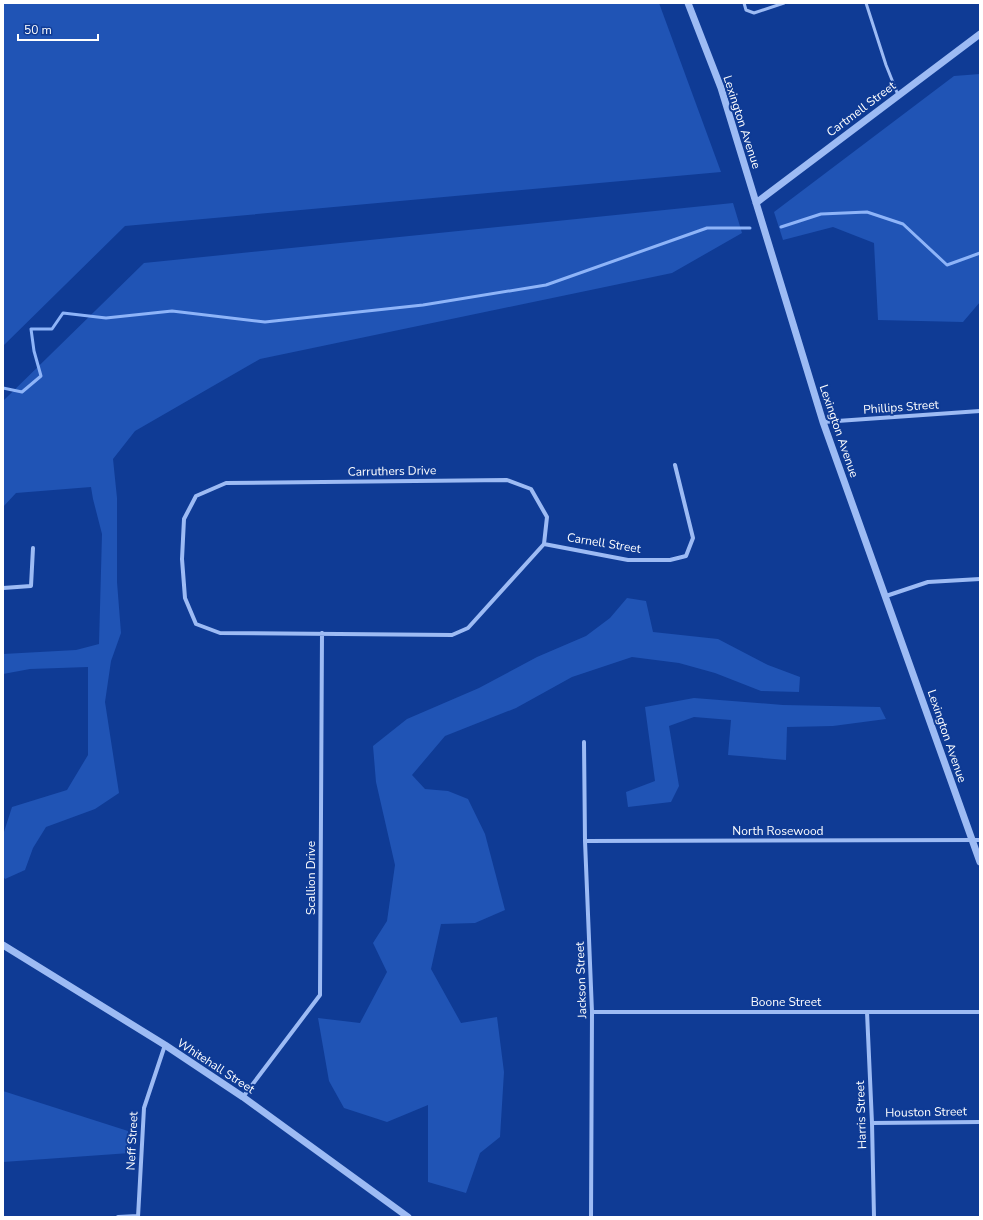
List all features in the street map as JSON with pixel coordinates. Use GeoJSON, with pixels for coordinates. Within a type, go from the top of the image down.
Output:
{"type":"FeatureCollection","features":[{"type":"Feature","properties":{"kind":"street","name":"Lexington Avenue"},"geometry":{"type":"LineString","coordinates":[[688,3],[721,88],[823,422],[980,862]]}},
{"type":"Feature","properties":{"kind":"street","name":"Cartmell Street"},"geometry":{"type":"LineString","coordinates":[[756,203],[980,34]]}},
{"type":"Feature","properties":{"kind":"street","name":"Phillips Street"},"geometry":{"type":"LineString","coordinates":[[823,422],[980,411]]}},
{"type":"Feature","properties":{"kind":"street","name":"Carnell Street"},"geometry":{"type":"LineString","coordinates":[[544,544],[628,560],[670,560],[686,556],[693,538],[675,465]]}},
{"type":"Feature","properties":{"kind":"street","name":"Carruthers Drive"},"geometry":{"type":"LineString","coordinates":[[507,480],[531,489],[547,517],[544,544],[468,628],[452,635],[322,633],[220,633],[196,624],[185,598],[182,559],[184,519],[196,496],[226,483],[507,480]]}},
{"type":"Feature","properties":{"kind":"street"},"geometry":{"type":"LineString","coordinates":[[3,588],[31,586],[33,548]]}},
{"type":"Feature","properties":{"kind":"street"},"geometry":{"type":"LineString","coordinates":[[886,596],[928,582],[980,579]]}},
{"type":"Feature","properties":{"kind":"street","name":"Scallion Drive"},"geometry":{"type":"LineString","coordinates":[[243,1096],[320,995],[322,633]]}},
{"type":"Feature","properties":{"kind":"street","name":"Jackson Street"},"geometry":{"type":"LineString","coordinates":[[584,742],[585,841],[592,1012],[591,1217]]}},
{"type":"Feature","properties":{"kind":"street","name":"North Rosewood"},"geometry":{"type":"LineString","coordinates":[[585,841],[980,840]]}},
{"type":"Feature","properties":{"kind":"street","name":"Whitehall Street"},"geometry":{"type":"LineString","coordinates":[[3,945],[165,1045],[243,1096],[408,1217]]}},
{"type":"Feature","properties":{"kind":"street","name":"Boone Street"},"geometry":{"type":"LineString","coordinates":[[592,1012],[980,1012]]}},
{"type":"Feature","properties":{"kind":"street","name":"Harris Street"},"geometry":{"type":"LineString","coordinates":[[867,1012],[872,1123],[874,1217]]}},
{"type":"Feature","properties":{"kind":"street","name":"Neff Street"},"geometry":{"type":"LineString","coordinates":[[138,1217],[144,1108],[165,1045]]}},
{"type":"Feature","properties":{"kind":"street","name":"Houston Street"},"geometry":{"type":"LineString","coordinates":[[872,1123],[980,1122]]}},
{"type":"Feature","properties":{"kind":"street"},"geometry":{"type":"LineString","coordinates":[[118,1217],[138,1217]]}},
{"type":"Feature","properties":{"kind":"lane"},"geometry":{"type":"LineString","coordinates":[[744,3],[746,10],[754,13],[784,3]]}},
{"type":"Feature","properties":{"kind":"lane"},"geometry":{"type":"LineString","coordinates":[[866,3],[886,65],[898,95]]}},
{"type":"Feature","properties":{"kind":"shaded area"},"geometry":{"type":"Polygon","coordinates":[[[3,3],[659,3],[721,172],[125,226],[3,346],[3,3]]]}},
{"type":"Feature","properties":{"kind":"shaded area"},"geometry":{"type":"Polygon","coordinates":[[[980,74],[980,302],[963,322],[878,320],[874,243],[833,227],[783,240],[774,212],[954,76],[980,74]]]}},
{"type":"Feature","properties":{"kind":"shaded area"},"geometry":{"type":"Polygon","coordinates":[[[733,203],[742,233],[672,273],[260,359],[135,431],[113,459],[117,498],[117,582],[121,633],[111,661],[105,702],[119,793],[95,809],[46,827],[33,848],[25,870],[5,879],[3,876],[3,835],[12,807],[67,790],[88,755],[88,667],[30,669],[3,674],[3,654],[76,650],[99,644],[102,534],[91,487],[16,493],[3,507],[3,401],[144,263],[733,203]]]}},
{"type":"Feature","properties":{"kind":"shaded area"},"geometry":{"type":"Polygon","coordinates":[[[627,598],[646,601],[653,632],[718,639],[768,665],[800,677],[799,692],[761,691],[715,673],[679,663],[632,657],[572,677],[516,708],[445,736],[412,775],[425,789],[448,791],[468,799],[485,834],[505,910],[475,923],[441,924],[431,969],[461,1023],[497,1017],[504,1072],[500,1137],[480,1153],[466,1193],[428,1182],[428,1105],[387,1122],[344,1108],[329,1081],[318,1018],[360,1023],[387,972],[373,943],[387,921],[395,865],[376,782],[373,746],[407,719],[479,688],[537,657],[586,636],[610,618],[627,598]]]}},
{"type":"Feature","properties":{"kind":"shaded area"},"geometry":{"type":"Polygon","coordinates":[[[694,698],[783,705],[880,707],[886,719],[833,726],[787,727],[786,760],[728,755],[731,720],[694,717],[669,726],[679,786],[671,802],[628,807],[626,792],[655,781],[645,707],[694,698]]]}},
{"type":"Feature","properties":{"kind":"shaded area"},"geometry":{"type":"Polygon","coordinates":[[[3,1091],[128,1131],[130,1153],[3,1162],[3,1091]]]}},
{"type":"Feature","properties":{"kind":"waterway"},"geometry":{"type":"LineString","coordinates":[[781,227],[821,214],[867,212],[903,224],[947,265],[980,253]]}},
{"type":"Feature","properties":{"kind":"waterway"},"geometry":{"type":"LineString","coordinates":[[3,388],[22,392],[41,376],[34,351],[31,329],[52,329],[63,313],[106,318],[172,311],[265,322],[423,305],[546,285],[707,228],[750,228]]}}]}
